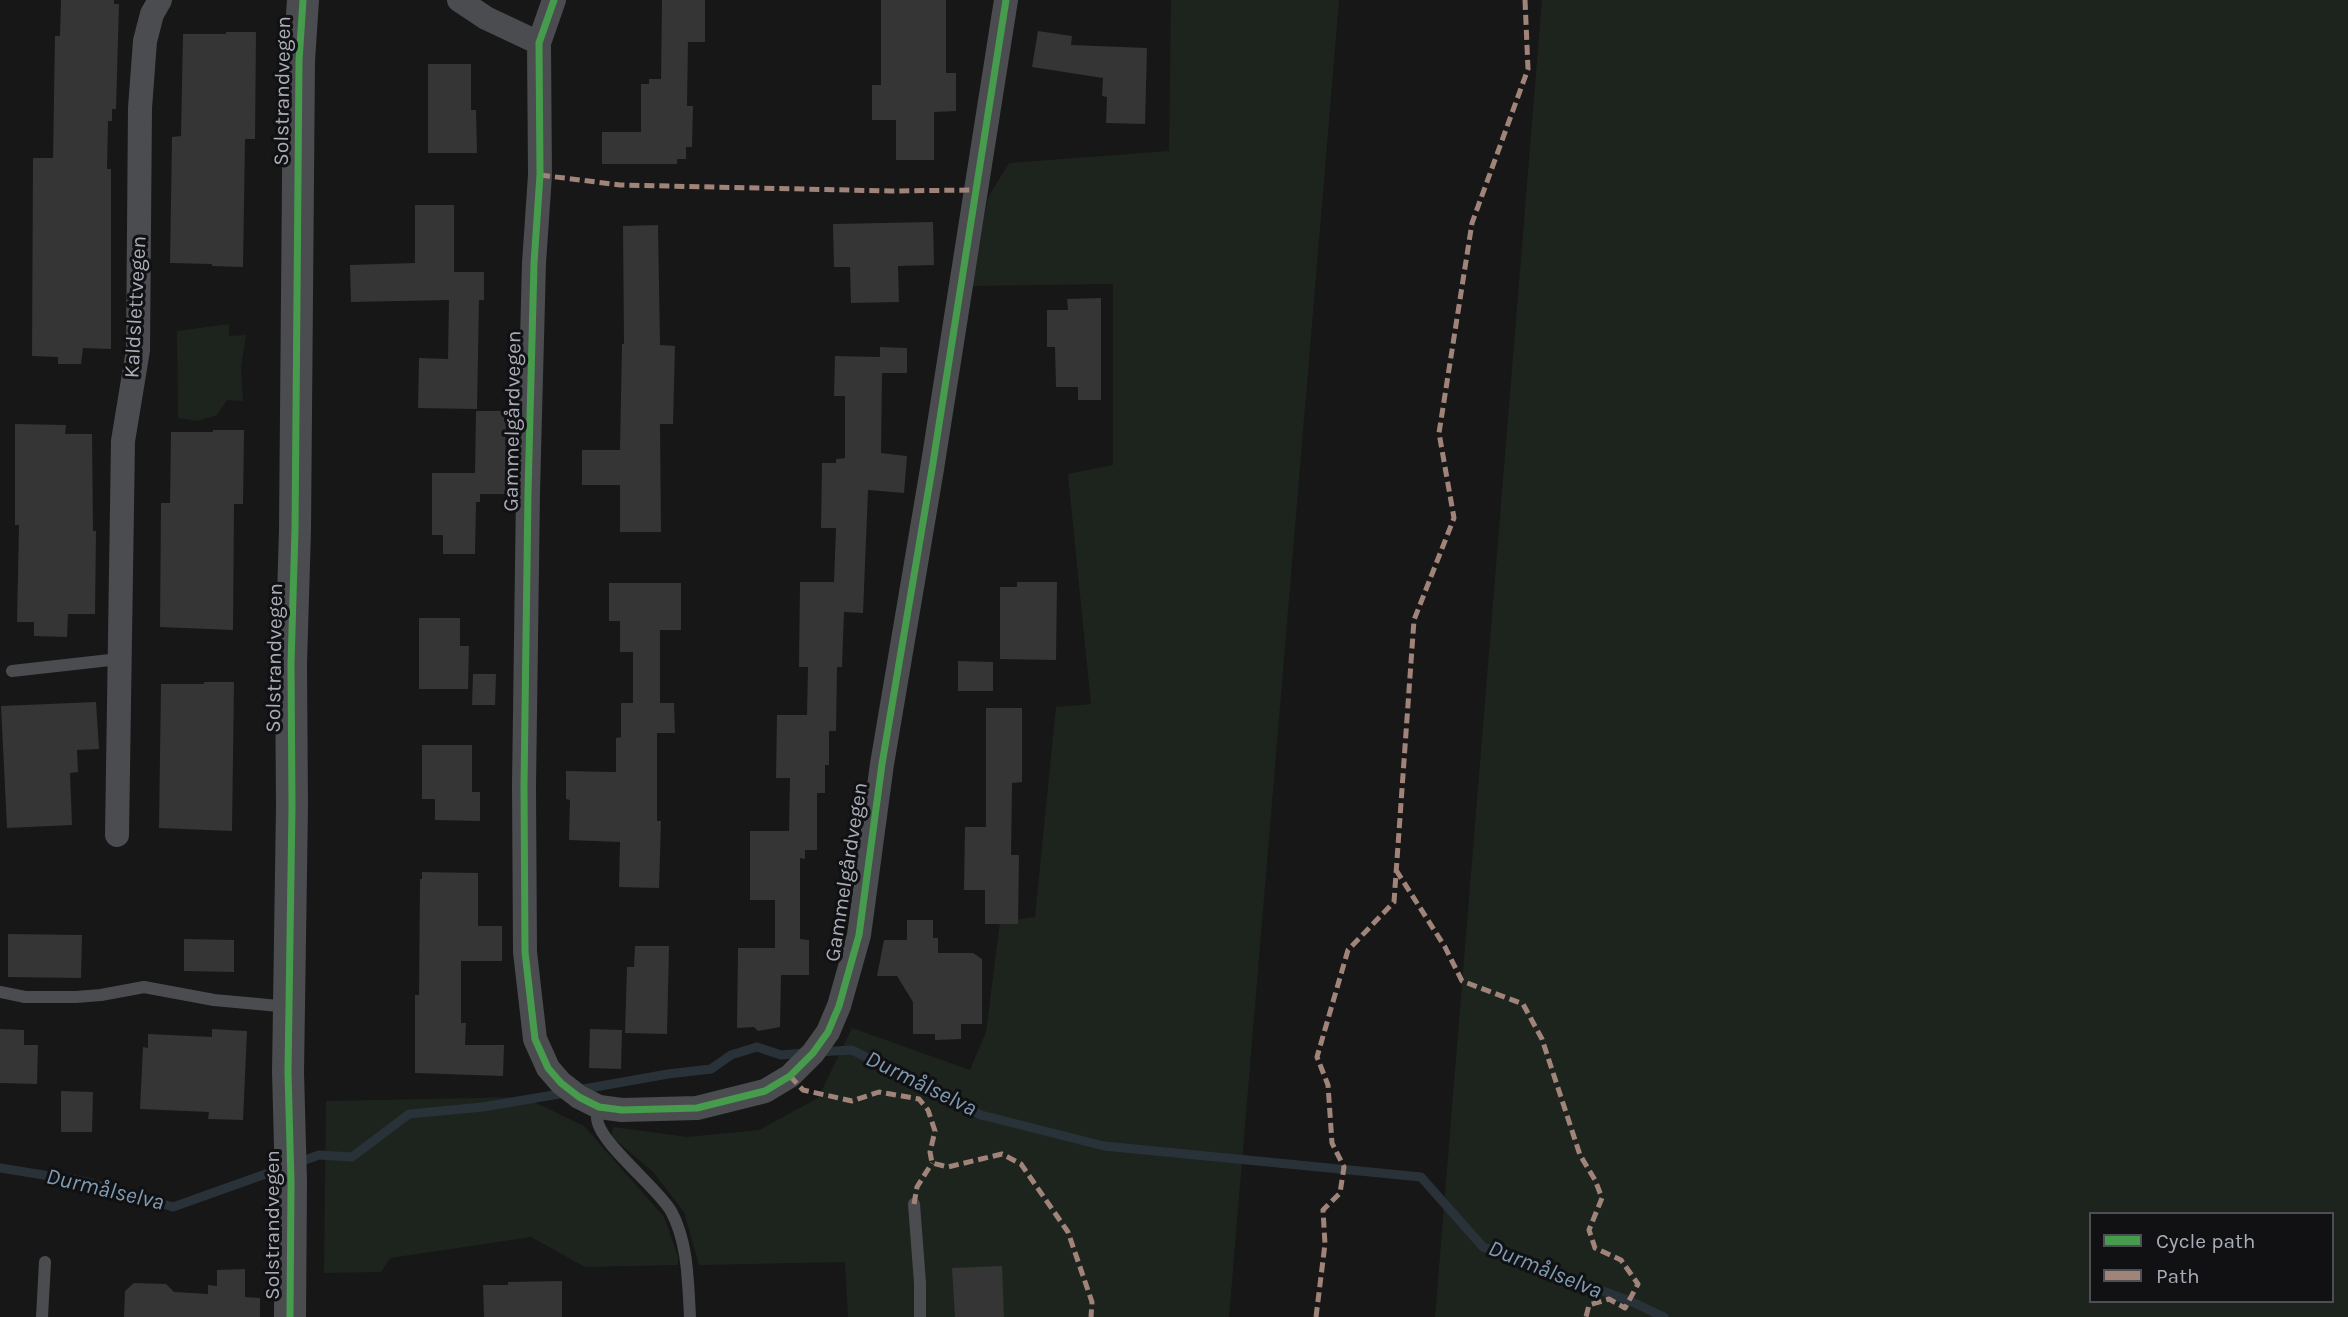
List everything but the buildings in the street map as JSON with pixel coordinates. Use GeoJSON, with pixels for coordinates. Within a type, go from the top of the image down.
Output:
{"type":"FeatureCollection","features":[{"type":"Feature","properties":{"kind":"street","name":"Kaldslettvegen"},"geometry":{"type":"LineString","coordinates":[[117,835],[123,441],[138,350],[140,108],[145,41],[152,14],[160,0]]}},
{"type":"Feature","properties":{"kind":"street","name":"Solstrandvegen"},"geometry":{"type":"LineString","coordinates":[[290,1317],[291,1182],[288,1072],[291,664],[295,530],[299,61],[303,0]]}},
{"type":"Feature","properties":{"kind":"street"},"geometry":{"type":"LineString","coordinates":[[459,0],[486,18],[540,43]]}},
{"type":"Feature","properties":{"kind":"street","name":"Gammelgårdvegen"},"geometry":{"type":"LineString","coordinates":[[554,0],[540,43],[540,175],[534,263],[528,492],[524,951],[533,1027],[540,1054],[561,1083],[579,1097],[599,1107],[622,1110],[697,1108],[765,1091],[805,1063],[822,1042],[834,1018],[855,956],[859,935],[882,764],[928,495],[1006,0]]}},
{"type":"Feature","properties":{"kind":"lane"},"geometry":{"type":"LineString","coordinates":[[12,671],[119,659]]}},
{"type":"Feature","properties":{"kind":"lane"},"geometry":{"type":"LineString","coordinates":[[0,992],[34,998],[76,997],[144,987],[214,1000],[290,1007]]}},
{"type":"Feature","properties":{"kind":"lane"},"geometry":{"type":"LineString","coordinates":[[599,1107],[597,1119],[601,1130],[625,1161],[660,1196],[677,1224],[688,1280],[690,1317]]}},
{"type":"Feature","properties":{"kind":"lane"},"geometry":{"type":"LineString","coordinates":[[914,1204],[920,1317]]}},
{"type":"Feature","properties":{"kind":"lane"},"geometry":{"type":"LineString","coordinates":[[42,1317],[45,1262]]}},
{"type":"Feature","properties":{"kind":"shaded area"},"geometry":{"type":"Polygon","coordinates":[[[1171,0],[1339,0],[1229,1317],[848,1317],[845,1262],[699,1265],[684,1212],[653,1172],[612,1137],[613,1127],[687,1137],[759,1130],[818,1098],[852,1028],[970,1070],[986,1032],[1000,922],[1035,917],[1056,707],[1091,704],[1068,474],[1113,465],[1113,284],[972,286],[988,197],[1009,163],[1169,151],[1171,0]]]}},
{"type":"Feature","properties":{"kind":"shaded area"},"geometry":{"type":"Polygon","coordinates":[[[1542,0],[2348,0],[2348,1317],[1435,1317],[1542,0]]]}},
{"type":"Feature","properties":{"kind":"shaded area"},"geometry":{"type":"Polygon","coordinates":[[[229,324],[229,336],[246,335],[241,368],[243,401],[227,400],[217,415],[198,421],[178,418],[177,331],[229,324]]]}},
{"type":"Feature","properties":{"kind":"shaded area"},"geometry":{"type":"Polygon","coordinates":[[[524,1097],[584,1126],[664,1217],[678,1257],[678,1265],[585,1267],[531,1237],[390,1258],[381,1272],[324,1273],[326,1101],[524,1097]]]}},
{"type":"Feature","properties":{"kind":"waterway","name":"Durmålselva"},"geometry":{"type":"LineString","coordinates":[[578,1090],[711,1069],[731,1055],[757,1047],[781,1055],[804,1053]]}},
{"type":"Feature","properties":{"kind":"waterway","name":"Durmålselva"},"geometry":{"type":"LineString","coordinates":[[818,1052],[852,1050],[981,1115],[1104,1146],[1421,1177],[1483,1247],[1630,1301],[1664,1317]]}},
{"type":"Feature","properties":{"kind":"waterway","name":"Durmålselva"},"geometry":{"type":"LineString","coordinates":[[0,1168],[87,1182],[173,1207],[319,1155],[352,1157],[409,1114],[483,1107],[565,1093]]}},
{"type":"Feature","properties":{"kind":"marked path"},"geometry":{"type":"LineString","coordinates":[[1316,1317],[1325,1244],[1323,1210],[1340,1193],[1344,1167],[1332,1143],[1328,1085],[1317,1057],[1348,950],[1394,902],[1414,620],[1454,518],[1439,433],[1472,223],[1528,69],[1525,0]]}},
{"type":"Feature","properties":{"kind":"marked path"},"geometry":{"type":"LineString","coordinates":[[540,175],[620,185],[891,191],[975,190]]}},
{"type":"Feature","properties":{"kind":"marked path"},"geometry":{"type":"LineString","coordinates":[[1396,870],[1445,947],[1462,981],[1523,1004],[1542,1039],[1580,1155],[1602,1198],[1589,1230],[1595,1248],[1621,1260],[1638,1284],[1625,1308],[1609,1299],[1589,1305],[1586,1317]]}},
{"type":"Feature","properties":{"kind":"marked path"},"geometry":{"type":"LineString","coordinates":[[790,1076],[803,1090],[852,1101],[879,1092],[919,1099],[928,1110],[935,1131],[930,1152],[932,1163],[948,1167],[1002,1154],[1021,1164],[1068,1232],[1092,1302],[1091,1317]]}},
{"type":"Feature","properties":{"kind":"marked path"},"geometry":{"type":"LineString","coordinates":[[914,1204],[917,1187],[932,1163]]}},
{"type":"Feature","properties":{"kind":"cycle path"},"geometry":{"type":"LineString","coordinates":[[290,1317],[291,1182],[288,1072],[291,664],[295,530],[299,61],[303,0]]}},
{"type":"Feature","properties":{"kind":"cycle path"},"geometry":{"type":"LineString","coordinates":[[554,0],[539,43],[540,175],[534,263],[528,492],[525,952],[535,1039],[548,1068],[579,1097],[599,1107],[622,1110],[697,1108],[765,1091],[790,1076],[813,1053],[828,1032],[839,1006],[859,935],[882,764],[1006,0]]}}]}
